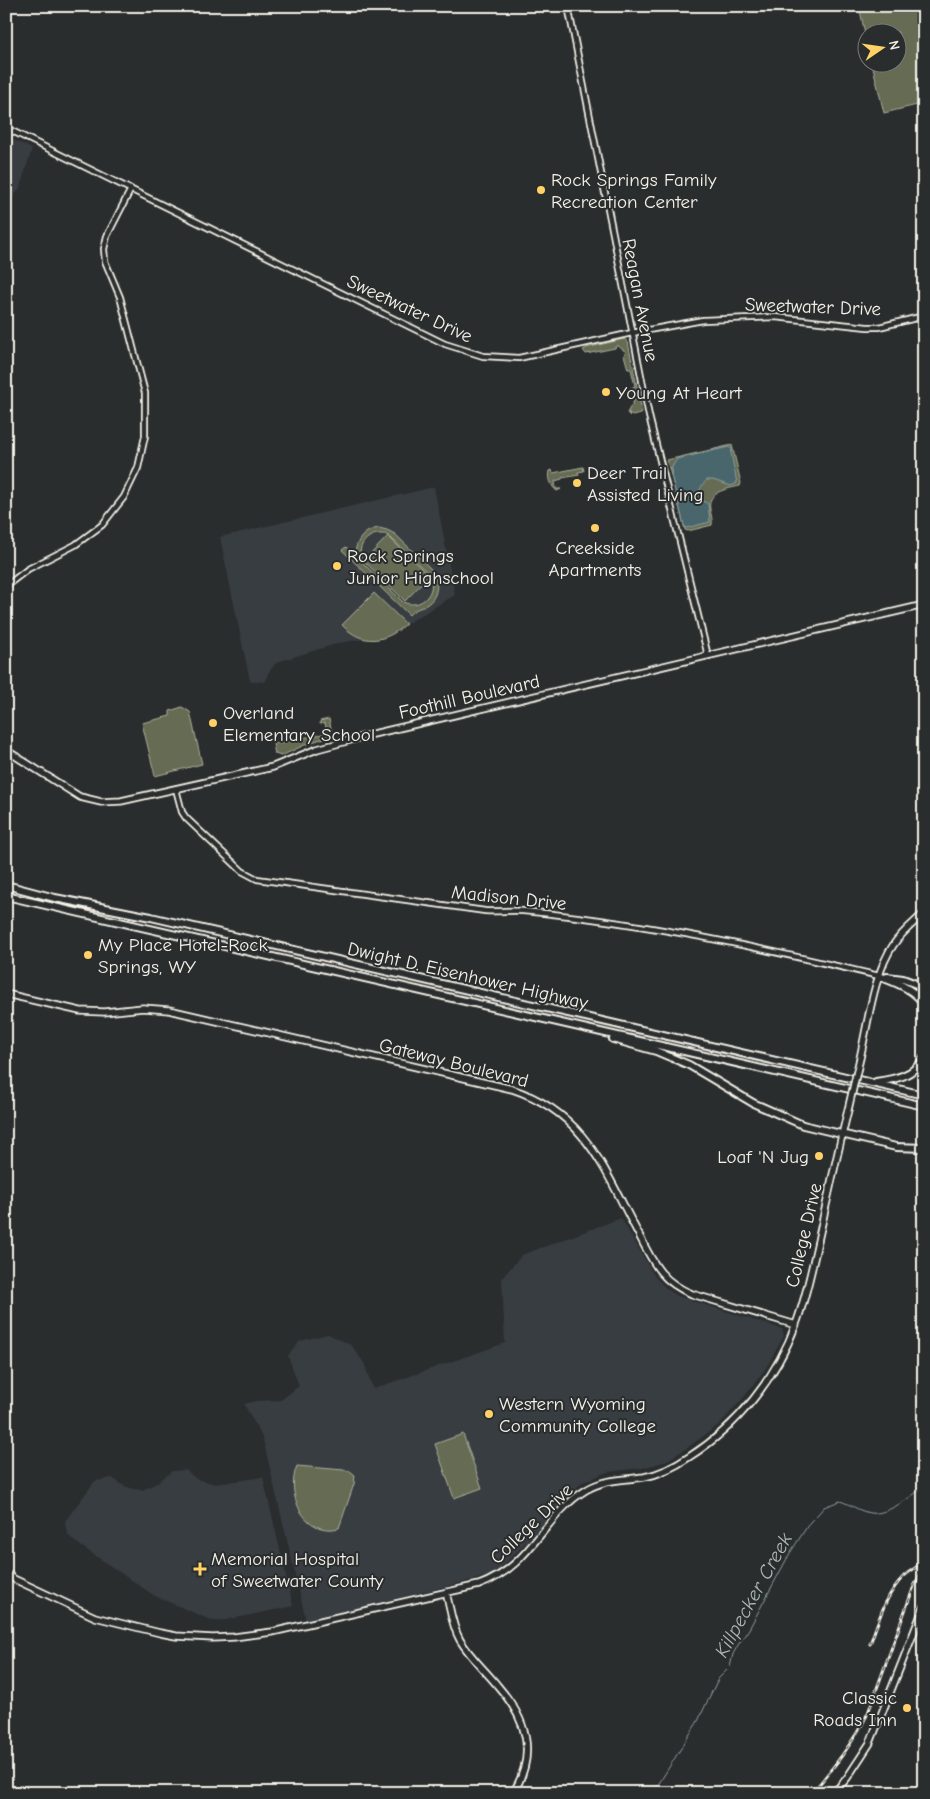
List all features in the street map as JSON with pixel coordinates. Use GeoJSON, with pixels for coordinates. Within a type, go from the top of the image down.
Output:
{"type":"FeatureCollection","features":[{"type":"Feature","properties":{"kind":"highway","name":"Dwight D. Eisenhower Highway"},"geometry":{"type":"LineString","coordinates":[[6,885],[54,898],[151,918],[924,1095]]}},
{"type":"Feature","properties":{"kind":"highway","name":"Dwight D. Eisenhower Highway"},"geometry":{"type":"LineString","coordinates":[[6,896],[924,1106]]}},
{"type":"Feature","properties":{"kind":"highway"},"geometry":{"type":"LineString","coordinates":[[879,976],[903,979],[924,987]]}},
{"type":"Feature","properties":{"kind":"highway"},"geometry":{"type":"LineString","coordinates":[[879,976],[905,987],[919,997],[924,1004]]}},
{"type":"Feature","properties":{"kind":"highway"},"geometry":{"type":"LineString","coordinates":[[547,1019],[656,1051],[688,1065],[753,1103],[803,1125],[896,1147],[924,1148]]}},
{"type":"Feature","properties":{"kind":"highway"},"geometry":{"type":"LineString","coordinates":[[870,1082],[893,1080],[907,1075],[918,1067],[924,1058]]}},
{"type":"Feature","properties":{"kind":"main road","name":"Foothill Boulevard"},"geometry":{"type":"LineString","coordinates":[[6,750],[73,794],[94,802],[121,802],[272,767],[317,749],[345,741],[924,605]]}},
{"type":"Feature","properties":{"kind":"main road","name":"College Drive"},"geometry":{"type":"LineString","coordinates":[[6,1573],[14,1579],[95,1617],[160,1633],[199,1637],[234,1637],[264,1634],[490,1581],[511,1568],[570,1503],[588,1489],[614,1480],[660,1472],[702,1449],[726,1429],[755,1398],[782,1358],[796,1325],[808,1284],[879,976],[885,959],[894,944],[924,913]]}},
{"type":"Feature","properties":{"kind":"main road","name":"Gateway Boulevard"},"geometry":{"type":"LineString","coordinates":[[6,994],[80,1011],[104,1012],[143,1008],[170,1010],[526,1094],[562,1115],[583,1136],[600,1161],[653,1262],[670,1282],[692,1294],[796,1325]]}},
{"type":"Feature","properties":{"kind":"main road"},"geometry":{"type":"LineString","coordinates":[[446,1592],[454,1628],[460,1641],[512,1703],[521,1720],[527,1739],[527,1752],[520,1781],[513,1793]]}},
{"type":"Feature","properties":{"kind":"main road"},"geometry":{"type":"LineString","coordinates":[[834,1793],[847,1778],[870,1743],[924,1607]]}},
{"type":"Feature","properties":{"kind":"street","name":"Reagan Avenue"},"geometry":{"type":"LineString","coordinates":[[568,6],[648,416],[708,656]]}},
{"type":"Feature","properties":{"kind":"street","name":"Sweetwater Drive"},"geometry":{"type":"LineString","coordinates":[[6,128],[445,344],[474,354],[501,358],[519,358],[632,333],[703,320],[775,317],[867,327],[924,316]]}},
{"type":"Feature","properties":{"kind":"street"},"geometry":{"type":"LineString","coordinates":[[6,586],[28,569],[75,545],[102,525],[124,497],[138,468],[144,436],[145,392],[120,297],[105,261],[104,249],[107,236],[131,189]]}},
{"type":"Feature","properties":{"kind":"street","name":"Madison Drive"},"geometry":{"type":"LineString","coordinates":[[176,789],[182,812],[186,818],[242,871],[257,880],[485,911],[523,911],[642,927],[729,942],[879,976]]}},
{"type":"Feature","properties":{"kind":"shaded area"},"geometry":{"type":"Polygon","coordinates":[[[6,136],[32,149],[19,190],[13,196],[6,221],[6,136]]]}},
{"type":"Feature","properties":{"kind":"shaded area","name":"Rock Springs Junior Highschool"},"geometry":{"type":"Polygon","coordinates":[[[434,487],[455,595],[406,624],[392,635],[380,639],[339,643],[280,661],[268,673],[265,682],[250,681],[220,537],[434,487]]]}},
{"type":"Feature","properties":{"kind":"shaded area","name":"Western Wyoming Community College"},"geometry":{"type":"Polygon","coordinates":[[[621,1218],[655,1277],[677,1296],[782,1329],[784,1336],[766,1368],[744,1397],[720,1424],[664,1462],[642,1468],[607,1472],[581,1483],[543,1526],[493,1575],[306,1620],[263,1439],[244,1404],[256,1401],[281,1400],[299,1386],[288,1356],[300,1341],[328,1334],[351,1345],[364,1363],[373,1389],[505,1343],[502,1278],[522,1255],[621,1218]]]}},
{"type":"Feature","properties":{"kind":"shaded area","name":"Memorial Hospital of Sweetwater County"},"geometry":{"type":"Polygon","coordinates":[[[186,1470],[196,1479],[216,1484],[263,1477],[293,1606],[213,1621],[155,1596],[69,1536],[65,1521],[95,1481],[112,1478],[124,1486],[142,1490],[155,1484],[172,1471],[186,1470]]]}},
{"type":"Feature","properties":{"kind":"green space"},"geometry":{"type":"Polygon","coordinates":[[[859,6],[924,6],[924,99],[917,105],[884,113],[874,72],[908,72],[908,22],[862,22],[859,6]]]}},
{"type":"Feature","properties":{"kind":"green space"},"geometry":{"type":"Polygon","coordinates":[[[624,339],[628,342],[642,411],[641,414],[632,416],[629,412],[630,416],[627,413],[635,399],[631,388],[635,386],[631,369],[628,369],[624,355],[626,352],[617,345],[615,348],[586,354],[583,350],[624,339]]]}},
{"type":"Feature","properties":{"kind":"green space"},"geometry":{"type":"Polygon","coordinates":[[[732,445],[741,483],[740,486],[719,492],[712,498],[710,509],[712,525],[688,531],[685,530],[667,460],[732,445]]]}},
{"type":"Feature","properties":{"kind":"green space"},"geometry":{"type":"Polygon","coordinates":[[[583,467],[584,471],[578,472],[579,475],[555,481],[556,489],[561,489],[557,491],[553,487],[550,471],[552,470],[553,473],[583,467]]]}},
{"type":"Feature","properties":{"kind":"green space"},"geometry":{"type":"Polygon","coordinates":[[[379,528],[395,534],[435,575],[437,585],[433,598],[426,605],[409,615],[342,550],[346,547],[355,556],[355,551],[361,537],[379,528]],[[377,534],[365,541],[360,553],[363,563],[403,602],[416,604],[421,602],[429,594],[431,588],[430,575],[385,534],[377,534]]]}},
{"type":"Feature","properties":{"kind":"green space"},"geometry":{"type":"Polygon","coordinates":[[[388,536],[429,576],[405,601],[364,561],[388,536]]]}},
{"type":"Feature","properties":{"kind":"green space"},"geometry":{"type":"Polygon","coordinates":[[[374,593],[406,624],[390,635],[374,640],[358,636],[342,625],[374,593]]]}},
{"type":"Feature","properties":{"kind":"green space"},"geometry":{"type":"Polygon","coordinates":[[[182,707],[190,712],[202,764],[155,776],[142,723],[170,716],[170,711],[182,707]]]}},
{"type":"Feature","properties":{"kind":"green space"},"geometry":{"type":"Polygon","coordinates":[[[329,719],[331,736],[309,743],[281,756],[275,754],[273,744],[327,733],[325,723],[320,724],[320,721],[329,719]]]}},
{"type":"Feature","properties":{"kind":"green space"},"geometry":{"type":"Polygon","coordinates":[[[463,1434],[482,1488],[454,1498],[435,1444],[463,1434]]]}},
{"type":"Feature","properties":{"kind":"green space"},"geometry":{"type":"Polygon","coordinates":[[[297,1466],[344,1470],[350,1471],[355,1475],[354,1484],[339,1528],[327,1529],[316,1526],[307,1520],[300,1511],[294,1489],[294,1477],[297,1466]]]}},
{"type":"Feature","properties":{"kind":"water"},"geometry":{"type":"Polygon","coordinates":[[[729,447],[732,449],[731,453],[737,483],[731,486],[707,480],[700,489],[699,497],[708,504],[710,522],[686,528],[671,475],[672,467],[677,459],[729,447]]]}},
{"type":"Feature","properties":{"kind":"waterway","name":"Killpecker Creek"},"geometry":{"type":"LineString","coordinates":[[653,1793],[698,1721],[718,1679],[730,1667],[733,1654],[749,1629],[790,1553],[810,1522],[824,1507],[840,1501],[862,1511],[877,1513],[891,1508],[924,1487]]}},
{"type":"Feature","properties":{"kind":"railway"},"geometry":{"type":"LineString","coordinates":[[870,1644],[883,1608],[897,1583],[924,1562]]}},
{"type":"Feature","properties":{"kind":"railway"},"geometry":{"type":"LineString","coordinates":[[812,1793],[843,1754],[868,1713],[914,1586],[924,1568]]}},
{"type":"Feature","properties":{"kind":"place","name":"Rock Springs Family Recreation Center"},"geometry":{"type":"Point","coordinates":[541,190]}},
{"type":"Feature","properties":{"kind":"place","name":"Young At Heart"},"geometry":{"type":"Point","coordinates":[606,392]}},
{"type":"Feature","properties":{"kind":"place","name":"Deer Trail Assisted Living"},"geometry":{"type":"Point","coordinates":[577,483]}},
{"type":"Feature","properties":{"kind":"place","name":"Creekside Apartments"},"geometry":{"type":"Point","coordinates":[595,528]}},
{"type":"Feature","properties":{"kind":"place","name":"Rock Springs Junior Highschool"},"geometry":{"type":"Point","coordinates":[337,566]}},
{"type":"Feature","properties":{"kind":"place","name":"Overland Elementary School"},"geometry":{"type":"Point","coordinates":[213,723]}},
{"type":"Feature","properties":{"kind":"place","name":"My Place Hotel-Rock Springs, WY"},"geometry":{"type":"Point","coordinates":[88,955]}},
{"type":"Feature","properties":{"kind":"place","name":"Loaf 'N Jug"},"geometry":{"type":"Point","coordinates":[819,1156]}},
{"type":"Feature","properties":{"kind":"place","name":"Western Wyoming Community College"},"geometry":{"type":"Point","coordinates":[489,1414]}},
{"type":"Feature","properties":{"kind":"place","name":"Memorial Hospital of Sweetwater County"},"geometry":{"type":"Point","coordinates":[200,1569]}},
{"type":"Feature","properties":{"kind":"place","name":"Classic Roads Inn"},"geometry":{"type":"Point","coordinates":[907,1708]}}]}
